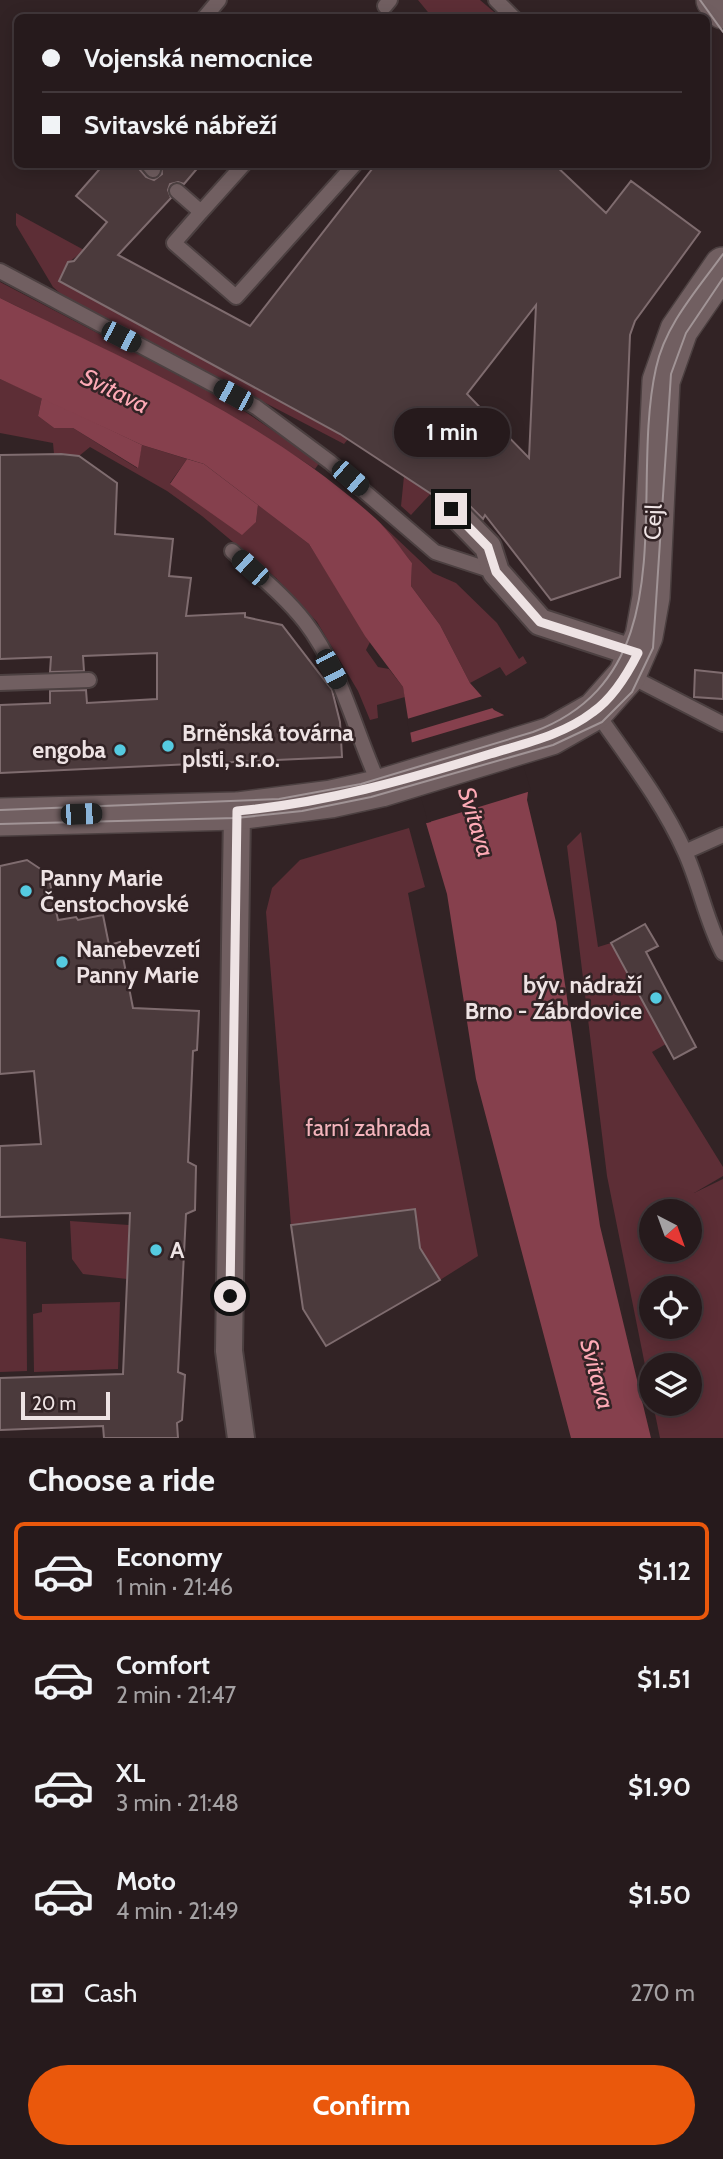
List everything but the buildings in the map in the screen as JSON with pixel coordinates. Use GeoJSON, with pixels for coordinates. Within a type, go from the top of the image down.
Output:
{"type":"FeatureCollection","features":[{"type":"Feature","properties":{"kind":"street"},"geometry":{"type":"LineString","coordinates":[[715,0],[723,10]]}},
{"type":"Feature","properties":{"kind":"street","name":"Cejl"},"geometry":{"type":"LineString","coordinates":[[0,817],[237,811],[331,799],[388,786],[563,731],[595,711],[632,664],[645,636],[651,597],[661,382],[679,330],[723,266]]}},
{"type":"Feature","properties":{"kind":"street"},"geometry":{"type":"LineString","coordinates":[[451,509],[488,547],[496,572],[540,622],[632,664]]}},
{"type":"Feature","properties":{"kind":"street"},"geometry":{"type":"LineString","coordinates":[[237,811],[229,1351],[241,1438]]}},
{"type":"Feature","properties":{"kind":"lane"},"geometry":{"type":"LineString","coordinates":[[207,14],[219,0]]}},
{"type":"Feature","properties":{"kind":"lane"},"geometry":{"type":"LineString","coordinates":[[496,0],[510,14]]}},
{"type":"Feature","properties":{"kind":"lane"},"geometry":{"type":"LineString","coordinates":[[240,168],[174,243],[236,297],[351,168]]}},
{"type":"Feature","properties":{"kind":"lane"},"geometry":{"type":"LineString","coordinates":[[177,191],[201,212]]}},
{"type":"Feature","properties":{"kind":"lane"},"geometry":{"type":"LineString","coordinates":[[0,271],[256,407],[330,462],[435,552],[496,572]]}},
{"type":"Feature","properties":{"kind":"lane"},"geometry":{"type":"LineString","coordinates":[[232,551],[288,601],[307,624],[388,786]]}},
{"type":"Feature","properties":{"kind":"lane"},"geometry":{"type":"LineString","coordinates":[[632,664],[723,724]]}},
{"type":"Feature","properties":{"kind":"lane"},"geometry":{"type":"LineString","coordinates":[[0,683],[89,680]]}},
{"type":"Feature","properties":{"kind":"lane"},"geometry":{"type":"LineString","coordinates":[[595,711],[655,795],[685,852],[714,936],[723,953]]}},
{"type":"Feature","properties":{"kind":"lane"},"geometry":{"type":"LineString","coordinates":[[685,852],[723,835]]}},
{"type":"Feature","properties":{"kind":"green space"},"geometry":{"type":"Polygon","coordinates":[[[418,0],[480,0],[496,14],[430,14],[418,0]]]}},
{"type":"Feature","properties":{"kind":"green space"},"geometry":{"type":"Polygon","coordinates":[[[16,213],[84,250],[68,263],[59,281],[348,439],[344,444],[68,300],[53,287],[16,225],[16,213]]]}},
{"type":"Feature","properties":{"kind":"green space"},"geometry":{"type":"Polygon","coordinates":[[[0,282],[235,405],[320,462],[315,469],[200,399],[0,298],[0,282]]]}},
{"type":"Feature","properties":{"kind":"green space"},"geometry":{"type":"Polygon","coordinates":[[[0,379],[42,397],[38,416],[54,428],[73,428],[137,468],[142,445],[187,459],[170,483],[256,522],[258,505],[309,544],[370,642],[366,650],[378,667],[389,669],[403,687],[405,697],[377,705],[378,718],[370,720],[358,691],[317,622],[276,578],[202,516],[167,491],[90,447],[79,456],[54,454],[53,443],[0,433],[0,379]]]}},
{"type":"Feature","properties":{"kind":"green space"},"geometry":{"type":"Polygon","coordinates":[[[404,476],[458,494],[448,503],[434,490],[411,515],[401,506],[404,476]]]}},
{"type":"Feature","properties":{"kind":"green space"},"geometry":{"type":"Polygon","coordinates":[[[377,520],[433,573],[456,583],[497,623],[519,659],[523,656],[527,663],[506,676],[500,667],[470,683],[440,625],[411,586],[412,563],[377,520]]]}},
{"type":"Feature","properties":{"kind":"green space","name":"farní zahrada"},"geometry":{"type":"Polygon","coordinates":[[[409,828],[425,887],[408,893],[478,1256],[440,1280],[419,1248],[415,1210],[291,1225],[266,912],[272,888],[300,860],[409,828]]]}},
{"type":"Feature","properties":{"kind":"green space"},"geometry":{"type":"Polygon","coordinates":[[[581,832],[598,947],[611,943],[666,1044],[652,1052],[723,1167],[723,1176],[694,1193],[723,1179],[723,1438],[660,1438],[655,1416],[702,1416],[702,1353],[643,1353],[640,1339],[702,1339],[702,1276],[639,1276],[639,1335],[607,1176],[567,846],[581,832]]]}},
{"type":"Feature","properties":{"kind":"green space"},"geometry":{"type":"Polygon","coordinates":[[[70,1221],[129,1225],[127,1279],[83,1274],[72,1259],[70,1221]]]}},
{"type":"Feature","properties":{"kind":"green space"},"geometry":{"type":"Polygon","coordinates":[[[0,1238],[26,1242],[27,1371],[0,1372],[0,1238]]]}},
{"type":"Feature","properties":{"kind":"green space"},"geometry":{"type":"Polygon","coordinates":[[[120,1302],[118,1369],[34,1372],[33,1314],[42,1312],[42,1304],[120,1302]]]}},
{"type":"Feature","properties":{"kind":"shaded area"},"geometry":{"type":"Polygon","coordinates":[[[42,397],[142,445],[138,468],[73,428],[54,428],[38,416],[42,397]]]}},
{"type":"Feature","properties":{"kind":"shaded area"},"geometry":{"type":"Polygon","coordinates":[[[187,459],[204,464],[258,505],[256,522],[242,535],[170,484],[187,459]]]}},
{"type":"Feature","properties":{"kind":"water","name":"Svitava"},"geometry":{"type":"Polygon","coordinates":[[[0,298],[195,395],[289,451],[375,518],[412,563],[411,586],[440,625],[470,683],[494,710],[504,715],[528,792],[527,800],[556,922],[600,1226],[639,1388],[639,1416],[646,1416],[651,1438],[571,1438],[476,1079],[447,894],[426,823],[431,822],[414,756],[403,687],[365,636],[309,544],[204,464],[142,445],[0,379],[0,298]]]}},
{"type":"Feature","properties":{"kind":"pier"},"geometry":{"type":"Polygon","coordinates":[[[486,695],[496,707],[409,733],[407,719],[486,695]]]}},
{"type":"Feature","properties":{"kind":"pier"},"geometry":{"type":"Polygon","coordinates":[[[508,714],[531,791],[423,824],[427,819],[410,757],[410,743],[508,714]]]}},
{"type":"Feature","properties":{"kind":"tram line"},"geometry":{"type":"LineString","coordinates":[[700,0],[723,32]]}},
{"type":"Feature","properties":{"kind":"tram line"},"geometry":{"type":"LineString","coordinates":[[0,810],[279,799],[361,784],[533,732],[582,705],[614,668],[633,624],[642,575],[649,417],[660,352],[683,308],[723,254]]}},
{"type":"Feature","properties":{"kind":"tram line"},"geometry":{"type":"LineString","coordinates":[[0,824],[236,818],[302,811],[371,797],[553,745],[602,722],[632,692],[653,648],[671,374],[686,333],[723,278]]}},
{"type":"Feature","properties":{"kind":"place","name":"Brněnská továrna plsti, s.r.o."},"geometry":{"type":"Point","coordinates":[168,746]}},
{"type":"Feature","properties":{"kind":"place","name":"engoba"},"geometry":{"type":"Point","coordinates":[120,750]}},
{"type":"Feature","properties":{"kind":"place","name":"Panny Marie Čenstochovské"},"geometry":{"type":"Point","coordinates":[26,891]}},
{"type":"Feature","properties":{"kind":"place","name":"Nanebevzetí Panny Marie"},"geometry":{"type":"Point","coordinates":[62,962]}},
{"type":"Feature","properties":{"kind":"place","name":"býv. nádraží Brno - Zábrdovice"},"geometry":{"type":"Point","coordinates":[656,998]}},
{"type":"Feature","properties":{"kind":"place","name":"A"},"geometry":{"type":"Point","coordinates":[156,1250]}},
{"type":"Feature","properties":{"kind":"route"},"geometry":{"type":"LineString","coordinates":[[230,1296],[233,909],[237,811],[331,799],[381,788],[551,736],[595,711],[627,675],[638,653],[540,622],[496,572],[488,547],[451,509]]}}]}
